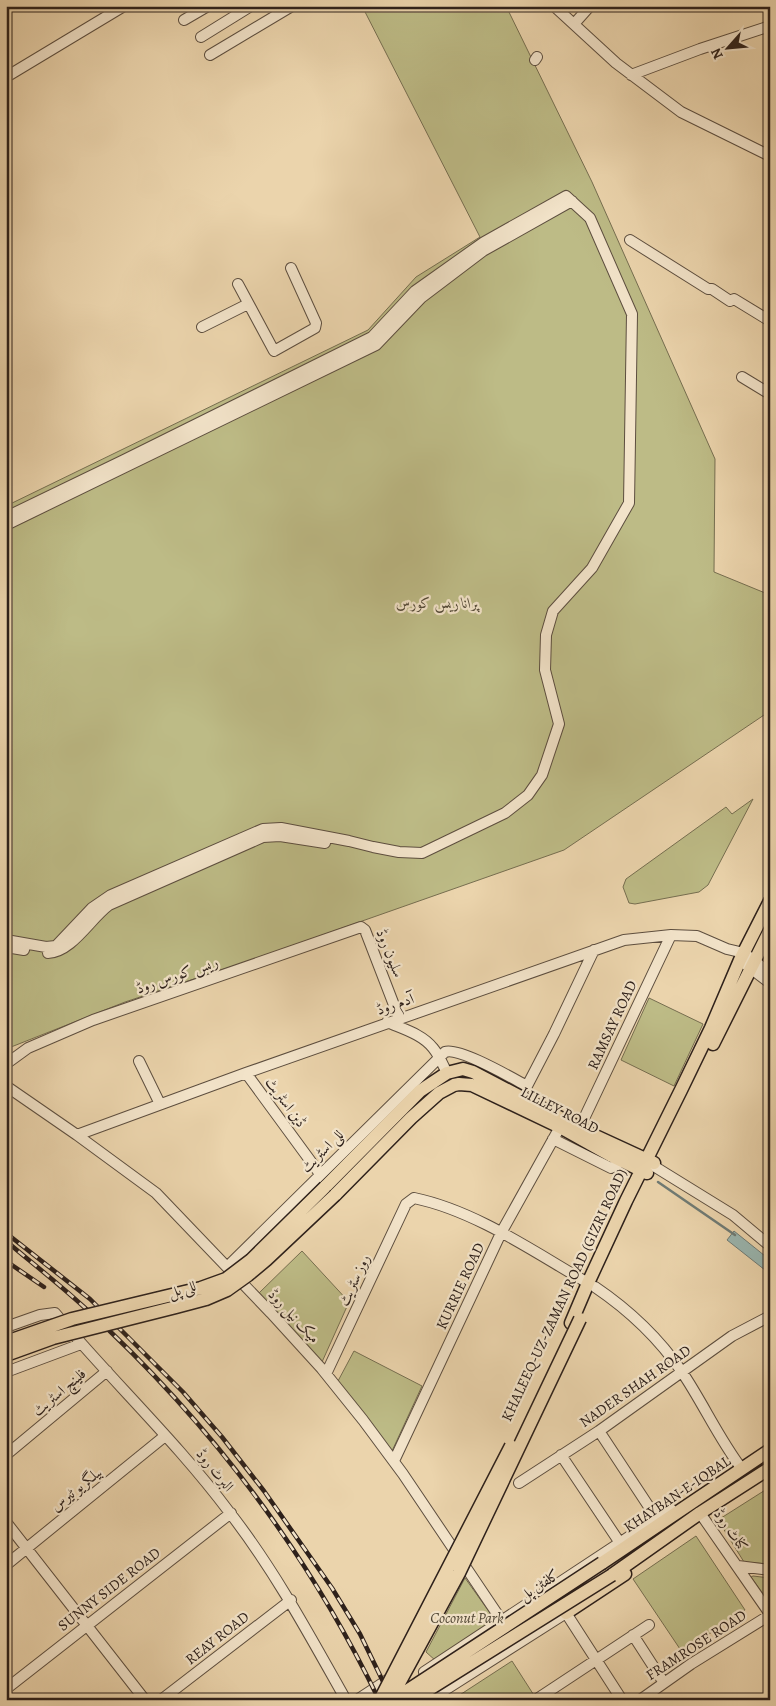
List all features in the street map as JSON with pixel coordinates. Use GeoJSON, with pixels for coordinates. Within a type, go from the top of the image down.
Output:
{"type":"FeatureCollection","features":[{"type":"Feature","properties":{"kind":"main road","name":"KHALEEQ-UZ-ZAMAN ROAD (GIZRI ROAD)"},"geometry":{"type":"LineString","coordinates":[[392,1700],[459,1573],[591,1285],[747,960],[770,901]]}},
{"type":"Feature","properties":{"kind":"main road","name":"KHALEEQ-UZ-ZAMAN ROAD (GIZRI ROAD)"},"geometry":{"type":"LineString","coordinates":[[649,1166],[653,1147],[711,1028],[747,960],[770,930]]}},
{"type":"Feature","properties":{"kind":"main road","name":"LILLEY ROAD"},"geometry":{"type":"LineString","coordinates":[[447,1073],[463,1070],[473,1072],[580,1128],[625,1155]]}},
{"type":"Feature","properties":{"kind":"main road"},"geometry":{"type":"LineString","coordinates":[[330,1191],[420,1091],[447,1073]]}},
{"type":"Feature","properties":{"kind":"main road","name":"LILLEY ROAD"},"geometry":{"type":"LineString","coordinates":[[330,1191],[439,1093],[454,1085],[472,1085],[560,1127],[649,1166]]}},
{"type":"Feature","properties":{"kind":"main road"},"geometry":{"type":"LineString","coordinates":[[625,1155],[653,1147]]}},
{"type":"Feature","properties":{"kind":"main road","name":"للی پل"},"geometry":{"type":"LineString","coordinates":[[6,1342],[72,1319],[192,1290],[226,1279],[251,1260],[330,1191]]}},
{"type":"Feature","properties":{"kind":"main road","name":"للی پل"},"geometry":{"type":"LineString","coordinates":[[6,1355],[53,1338],[206,1299],[227,1290],[266,1260],[330,1191]]}},
{"type":"Feature","properties":{"kind":"main road","name":"KHALEEQ-UZ-ZAMAN ROAD (GIZRI ROAD)"},"geometry":{"type":"LineString","coordinates":[[380,1700],[415,1629],[576,1321]]}},
{"type":"Feature","properties":{"kind":"main road","name":"KHAYBAN-E-IQBAL"},"geometry":{"type":"LineString","coordinates":[[602,1563],[740,1467],[770,1450]]}},
{"type":"Feature","properties":{"kind":"main road","name":"KHAYBAN-E-IQBAL"},"geometry":{"type":"LineString","coordinates":[[612,1575],[700,1513],[770,1468]]}},
{"type":"Feature","properties":{"kind":"main road"},"geometry":{"type":"LineString","coordinates":[[566,1613],[647,1558],[671,1533]]}},
{"type":"Feature","properties":{"kind":"main road","name":"کلفٹن پل"},"geometry":{"type":"LineString","coordinates":[[392,1700],[602,1563]]}},
{"type":"Feature","properties":{"kind":"main road","name":"کلفٹن پل"},"geometry":{"type":"LineString","coordinates":[[412,1700],[612,1575]]}},
{"type":"Feature","properties":{"kind":"street"},"geometry":{"type":"LineString","coordinates":[[6,77],[124,6]]}},
{"type":"Feature","properties":{"kind":"street"},"geometry":{"type":"LineString","coordinates":[[184,20],[208,6]]}},
{"type":"Feature","properties":{"kind":"street"},"geometry":{"type":"LineString","coordinates":[[201,37],[251,6]]}},
{"type":"Feature","properties":{"kind":"street"},"geometry":{"type":"LineString","coordinates":[[210,55],[292,6]]}},
{"type":"Feature","properties":{"kind":"street"},"geometry":{"type":"LineString","coordinates":[[554,6],[616,63],[681,112],[770,156]]}},
{"type":"Feature","properties":{"kind":"street"},"geometry":{"type":"LineString","coordinates":[[574,24],[590,6]]}},
{"type":"Feature","properties":{"kind":"street"},"geometry":{"type":"LineString","coordinates":[[631,75],[700,49],[770,26]]}},
{"type":"Feature","properties":{"kind":"street"},"geometry":{"type":"LineString","coordinates":[[6,517],[372,338],[415,291],[484,242],[566,196],[590,218],[632,314],[629,503],[592,568],[553,611],[546,635],[545,670],[559,724],[542,775],[528,795],[504,813],[422,853],[373,848],[349,841],[281,828],[264,829],[111,896],[92,908],[56,946],[46,947],[6,940]]}},
{"type":"Feature","properties":{"kind":"street"},"geometry":{"type":"LineString","coordinates":[[6,526],[376,346],[421,298],[483,251],[572,201]]}},
{"type":"Feature","properties":{"kind":"street"},"geometry":{"type":"LineString","coordinates":[[630,240],[708,289],[712,289],[730,301],[734,299],[770,322]]}},
{"type":"Feature","properties":{"kind":"street"},"geometry":{"type":"LineString","coordinates":[[238,284],[274,351],[315,328],[316,323],[291,268]]}},
{"type":"Feature","properties":{"kind":"street"},"geometry":{"type":"LineString","coordinates":[[202,327],[248,304]]}},
{"type":"Feature","properties":{"kind":"street"},"geometry":{"type":"LineString","coordinates":[[742,377],[770,394]]}},
{"type":"Feature","properties":{"kind":"street"},"geometry":{"type":"LineString","coordinates":[[6,947],[51,954],[63,950],[98,913],[109,905],[263,837],[280,836],[357,848],[373,848]]}},
{"type":"Feature","properties":{"kind":"street","name":"ریس کورس روڈ"},"geometry":{"type":"LineString","coordinates":[[6,1064],[28,1048],[93,1020],[295,949],[361,927],[363,928]]}},
{"type":"Feature","properties":{"kind":"street","name":"سلیون روڈ"},"geometry":{"type":"LineString","coordinates":[[363,928],[399,1018]]}},
{"type":"Feature","properties":{"kind":"street","name":"آدم روڈ"},"geometry":{"type":"LineString","coordinates":[[77,1135],[246,1072],[624,940],[671,935],[697,936],[727,948],[747,960]]}},
{"type":"Feature","properties":{"kind":"street","name":"RAMSAY ROAD"},"geometry":{"type":"LineString","coordinates":[[580,1128],[671,935]]}},
{"type":"Feature","properties":{"kind":"street"},"geometry":{"type":"LineString","coordinates":[[438,1057],[450,1050],[456,1051],[527,1086],[594,950]]}},
{"type":"Feature","properties":{"kind":"street"},"geometry":{"type":"LineString","coordinates":[[747,960],[770,973]]}},
{"type":"Feature","properties":{"kind":"street"},"geometry":{"type":"LineString","coordinates":[[747,960],[770,983]]}},
{"type":"Feature","properties":{"kind":"street"},"geometry":{"type":"LineString","coordinates":[[414,1013],[415,1033]]}},
{"type":"Feature","properties":{"kind":"street"},"geometry":{"type":"LineString","coordinates":[[387,1022],[415,1033],[432,1046],[447,1073]]}},
{"type":"Feature","properties":{"kind":"street","name":"للی اسٹریٹ"},"geometry":{"type":"LineString","coordinates":[[227,1266],[438,1057]]}},
{"type":"Feature","properties":{"kind":"street"},"geometry":{"type":"LineString","coordinates":[[139,1060],[160,1104]]}},
{"type":"Feature","properties":{"kind":"street","name":"ڈین اسٹریٹ"},"geometry":{"type":"LineString","coordinates":[[246,1072],[320,1174]]}},
{"type":"Feature","properties":{"kind":"street","name":"میک نیل روڈ"},"geometry":{"type":"LineString","coordinates":[[6,1086],[156,1193],[227,1266],[326,1374],[394,1461],[502,1621]]}},
{"type":"Feature","properties":{"kind":"street","name":"KURRIE ROAD"},"geometry":{"type":"LineString","coordinates":[[394,1461],[502,1233],[560,1127]]}},
{"type":"Feature","properties":{"kind":"street"},"geometry":{"type":"LineString","coordinates":[[553,1139],[611,1168],[625,1155]]}},
{"type":"Feature","properties":{"kind":"street","name":"LILLEY ROAD"},"geometry":{"type":"LineString","coordinates":[[649,1166],[733,1215],[770,1246]]}},
{"type":"Feature","properties":{"kind":"street","name":"روز سٹریٹ"},"geometry":{"type":"LineString","coordinates":[[326,1374],[409,1201],[414,1198],[432,1202],[502,1233]]}},
{"type":"Feature","properties":{"kind":"street"},"geometry":{"type":"LineString","coordinates":[[424,1672],[656,1519],[740,1467],[682,1371],[652,1333],[620,1303],[502,1233]]}},
{"type":"Feature","properties":{"kind":"street","name":"البرٹ روڈ"},"geometry":{"type":"LineString","coordinates":[[6,1327],[40,1315],[55,1313],[81,1344],[174,1444],[231,1513],[291,1600],[346,1700]]}},
{"type":"Feature","properties":{"kind":"street","name":"NADER SHAH ROAD"},"geometry":{"type":"LineString","coordinates":[[519,1483],[599,1431],[732,1336],[770,1316]]}},
{"type":"Feature","properties":{"kind":"street"},"geometry":{"type":"LineString","coordinates":[[6,1372],[81,1344]]}},
{"type":"Feature","properties":{"kind":"street","name":"فلینچ اسٹریٹ"},"geometry":{"type":"LineString","coordinates":[[6,1455],[107,1371]]}},
{"type":"Feature","properties":{"kind":"street"},"geometry":{"type":"LineString","coordinates":[[599,1431],[656,1519]]}},
{"type":"Feature","properties":{"kind":"street","name":"بیلگریو ٹیرس"},"geometry":{"type":"LineString","coordinates":[[6,1565],[165,1436]]}},
{"type":"Feature","properties":{"kind":"street"},"geometry":{"type":"LineString","coordinates":[[562,1455],[620,1543]]}},
{"type":"Feature","properties":{"kind":"street","name":"SUNNY SIDE ROAD"},"geometry":{"type":"LineString","coordinates":[[6,1689],[231,1513]]}},
{"type":"Feature","properties":{"kind":"street","name":"کناٹ روڈ"},"geometry":{"type":"LineString","coordinates":[[700,1513],[770,1615]]}},
{"type":"Feature","properties":{"kind":"street"},"geometry":{"type":"LineString","coordinates":[[6,1522],[145,1700]]}},
{"type":"Feature","properties":{"kind":"street"},"geometry":{"type":"LineString","coordinates":[[738,1566],[770,1570]]}},
{"type":"Feature","properties":{"kind":"street","name":"REAY ROAD"},"geometry":{"type":"LineString","coordinates":[[161,1700],[291,1600]]}},
{"type":"Feature","properties":{"kind":"street"},"geometry":{"type":"LineString","coordinates":[[357,1700],[415,1661],[419,1663],[424,1672],[435,1699],[566,1613],[622,1700]]}},
{"type":"Feature","properties":{"kind":"street","name":"FRAMROSE ROAD"},"geometry":{"type":"LineString","coordinates":[[640,1700],[770,1615]]}},
{"type":"Feature","properties":{"kind":"street"},"geometry":{"type":"LineString","coordinates":[[537,1699],[649,1625]]}},
{"type":"Feature","properties":{"kind":"street"},"geometry":{"type":"LineString","coordinates":[[633,1635],[664,1683]]}},
{"type":"Feature","properties":{"kind":"green space","name":"پرانا ریس کورس"},"geometry":{"type":"Polygon","coordinates":[[[362,6],[506,6],[592,182],[715,459],[714,572],[770,595],[770,711],[564,850],[257,958],[125,1002],[6,1049],[6,506],[368,330],[416,277],[480,237],[362,6]]]}},
{"type":"Feature","properties":{"kind":"green space"},"geometry":{"type":"Polygon","coordinates":[[[753,799],[708,885],[699,892],[635,904],[629,903],[623,887],[626,879],[726,807],[732,814],[753,799]]]}},
{"type":"Feature","properties":{"kind":"green space"},"geometry":{"type":"Polygon","coordinates":[[[649,998],[703,1024],[674,1086],[621,1060],[649,998]]]}},
{"type":"Feature","properties":{"kind":"green space"},"geometry":{"type":"Polygon","coordinates":[[[302,1251],[349,1302],[322,1362],[259,1293],[302,1251]]]}},
{"type":"Feature","properties":{"kind":"green space"},"geometry":{"type":"Polygon","coordinates":[[[354,1351],[422,1386],[392,1451],[338,1381],[354,1351]]]}},
{"type":"Feature","properties":{"kind":"green space"},"geometry":{"type":"Polygon","coordinates":[[[770,1487],[770,1564],[744,1562],[718,1520],[770,1487]]]}},
{"type":"Feature","properties":{"kind":"green space"},"geometry":{"type":"Polygon","coordinates":[[[696,1536],[745,1610],[682,1652],[633,1579],[696,1536]]]}},
{"type":"Feature","properties":{"kind":"green space"},"geometry":{"type":"Polygon","coordinates":[[[751,1577],[770,1578],[769,1602],[751,1577]]]}},
{"type":"Feature","properties":{"kind":"green space","name":"Coconut Park"},"geometry":{"type":"Polygon","coordinates":[[[465,1578],[490,1613],[485,1631],[436,1661],[426,1652],[465,1578]]]}},
{"type":"Feature","properties":{"kind":"green space"},"geometry":{"type":"Polygon","coordinates":[[[512,1661],[537,1700],[452,1700],[512,1661]]]}},
{"type":"Feature","properties":{"kind":"water"},"geometry":{"type":"Polygon","coordinates":[[[734,1231],[770,1260],[770,1274],[727,1240],[734,1231]]]}},
{"type":"Feature","properties":{"kind":"waterway"},"geometry":{"type":"LineString","coordinates":[[658,1182],[735,1235]]}},
{"type":"Feature","properties":{"kind":"railway"},"geometry":{"type":"LineString","coordinates":[[6,1233],[90,1299],[183,1392],[222,1437],[264,1491],[332,1588],[360,1634],[392,1700]]}},
{"type":"Feature","properties":{"kind":"railway"},"geometry":{"type":"LineString","coordinates":[[6,1241],[75,1298],[129,1350],[212,1441],[250,1489],[320,1591],[351,1645],[379,1700]]}},
{"type":"Feature","properties":{"kind":"railway"},"geometry":{"type":"LineString","coordinates":[[6,1261],[44,1287]]}}]}
